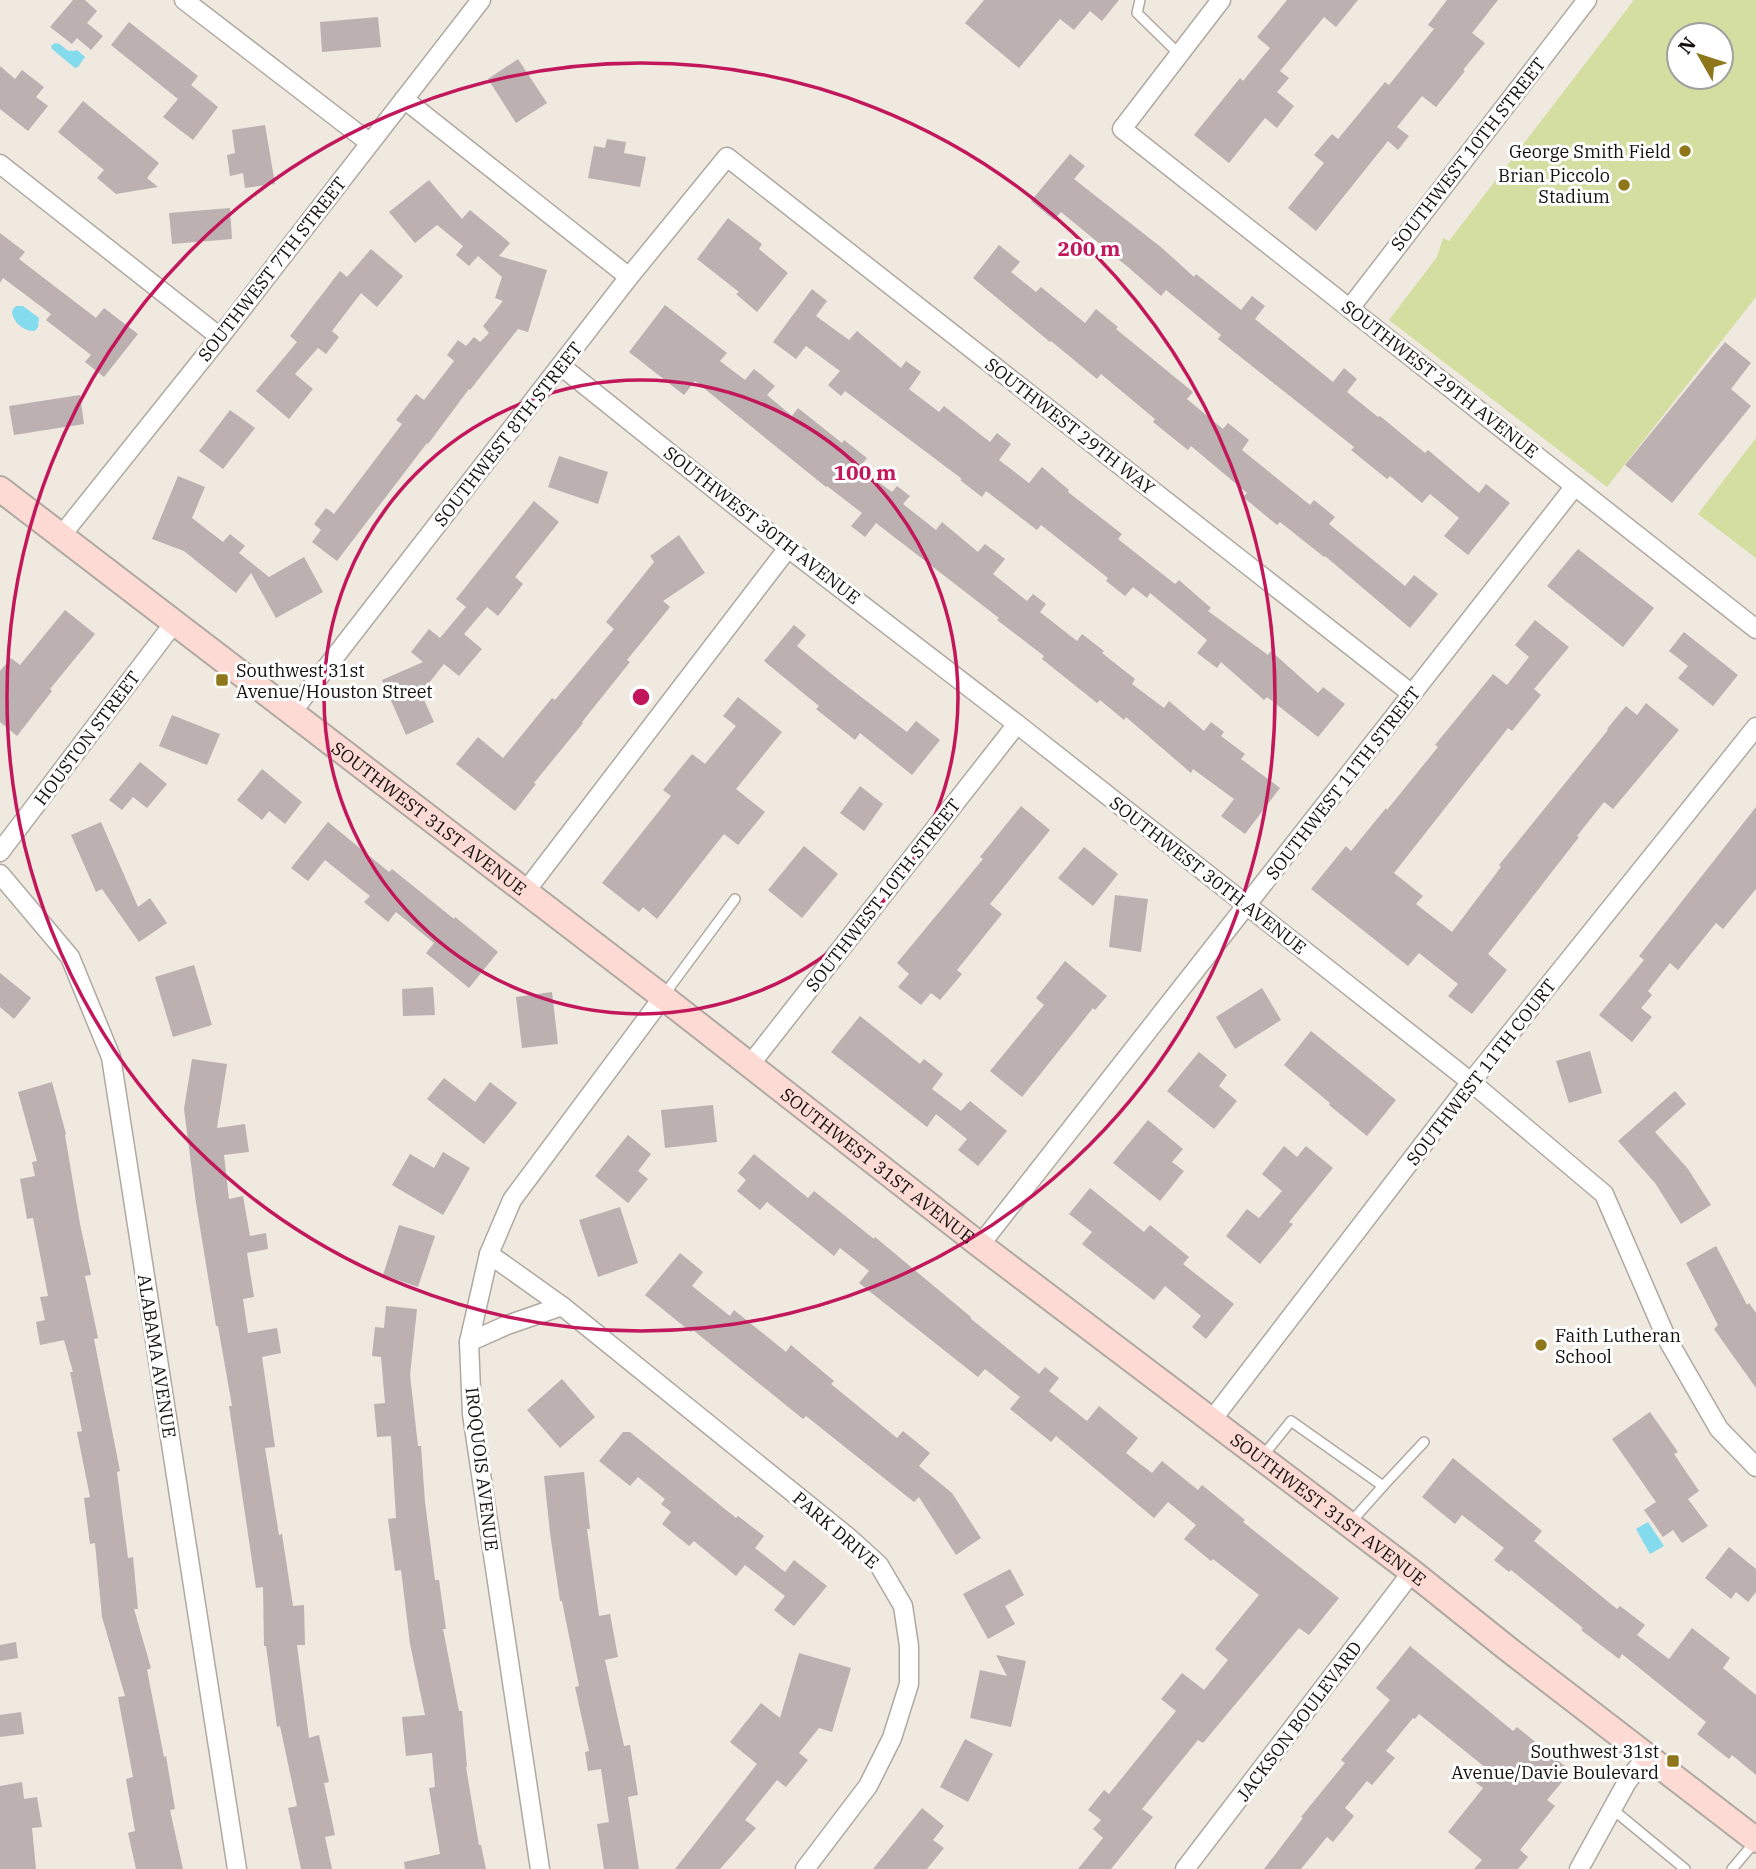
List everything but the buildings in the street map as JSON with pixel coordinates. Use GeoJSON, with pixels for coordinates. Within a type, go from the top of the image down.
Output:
{"type":"FeatureCollection","features":[{"type":"Feature","properties":{"kind":"main road","name":"SOUTHWEST 31ST AVENUE"},"geometry":{"type":"LineString","coordinates":[[0,489],[663,997],[980,1245],[1412,1572],[1507,1649],[1756,1840]]}},
{"type":"Feature","properties":{"kind":"street"},"geometry":{"type":"LineString","coordinates":[[184,0],[370,143]]}},
{"type":"Feature","properties":{"kind":"street","name":"SOUTHWEST 7TH STREET"},"geometry":{"type":"LineString","coordinates":[[61,536],[220,337],[481,0]]}},
{"type":"Feature","properties":{"kind":"street"},"geometry":{"type":"LineString","coordinates":[[1179,54],[1221,0]]}},
{"type":"Feature","properties":{"kind":"street","name":"SOUTHWEST 10TH STREET"},"geometry":{"type":"LineString","coordinates":[[1350,308],[1587,0]]}},
{"type":"Feature","properties":{"kind":"street","name":"SOUTHWEST 29TH AVENUE"},"geometry":{"type":"LineString","coordinates":[[1179,54],[1122,129],[1756,629]]}},
{"type":"Feature","properties":{"kind":"street"},"geometry":{"type":"LineString","coordinates":[[404,99],[629,277]]}},
{"type":"Feature","properties":{"kind":"street","name":"SOUTHWEST 8TH STREET"},"geometry":{"type":"LineString","coordinates":[[292,712],[629,277],[727,157]]}},
{"type":"Feature","properties":{"kind":"street","name":"SOUTHWEST 29TH WAY"},"geometry":{"type":"LineString","coordinates":[[727,157],[1412,694]]}},
{"type":"Feature","properties":{"kind":"street"},"geometry":{"type":"LineString","coordinates":[[0,164],[220,337]]}},
{"type":"Feature","properties":{"kind":"street","name":"SOUTHWEST 30TH AVENUE"},"geometry":{"type":"LineString","coordinates":[[561,366],[1471,1082],[1604,1194],[1666,1337],[1719,1429],[1756,1467]]}},
{"type":"Feature","properties":{"kind":"street","name":"SOUTHWEST 11TH STREET"},"geometry":{"type":"LineString","coordinates":[[980,1245],[1575,485]]}},
{"type":"Feature","properties":{"kind":"street"},"geometry":{"type":"LineString","coordinates":[[525,892],[789,548]]}},
{"type":"Feature","properties":{"kind":"street","name":"HOUSTON STREET"},"geometry":{"type":"LineString","coordinates":[[0,852],[174,623]]}},
{"type":"Feature","properties":{"kind":"street","name":"SOUTHWEST 10TH STREET"},"geometry":{"type":"LineString","coordinates":[[749,1066],[1017,724]]}},
{"type":"Feature","properties":{"kind":"street","name":"SOUTHWEST 11TH COURT"},"geometry":{"type":"LineString","coordinates":[[1211,1421],[1471,1082],[1756,727]]}},
{"type":"Feature","properties":{"kind":"street","name":"ALABAMA AVENUE"},"geometry":{"type":"LineString","coordinates":[[0,874],[70,957],[111,1057],[237,1869]]}},
{"type":"Feature","properties":{"kind":"street","name":"IROQUOIS AVENUE"},"geometry":{"type":"LineString","coordinates":[[540,1869],[472,1414],[469,1342],[489,1254],[512,1200],[663,997]]}},
{"type":"Feature","properties":{"kind":"street","name":"PARK DRIVE"},"geometry":{"type":"LineString","coordinates":[[489,1254],[562,1306],[848,1537],[879,1565],[903,1606],[909,1646],[909,1684],[892,1738],[868,1786],[805,1869]]}},
{"type":"Feature","properties":{"kind":"street"},"geometry":{"type":"LineString","coordinates":[[469,1342],[507,1325],[562,1306]]}},
{"type":"Feature","properties":{"kind":"street","name":"JACKSON BOULEVARD"},"geometry":{"type":"LineString","coordinates":[[1185,1869],[1412,1572]]}},
{"type":"Feature","properties":{"kind":"street"},"geometry":{"type":"LineString","coordinates":[[1579,1869],[1611,1808],[1647,1755]]}},
{"type":"Feature","properties":{"kind":"lane"},"geometry":{"type":"LineString","coordinates":[[1140,0],[1137,13],[1179,54]]}},
{"type":"Feature","properties":{"kind":"lane"},"geometry":{"type":"LineString","coordinates":[[663,997],[735,899]]}},
{"type":"Feature","properties":{"kind":"lane"},"geometry":{"type":"LineString","coordinates":[[1261,1458],[1291,1421],[1382,1486]]}},
{"type":"Feature","properties":{"kind":"lane"},"geometry":{"type":"LineString","coordinates":[[1349,1524],[1424,1442]]}},
{"type":"Feature","properties":{"kind":"lane"},"geometry":{"type":"LineString","coordinates":[[1611,1808],[1685,1869]]}},
{"type":"Feature","properties":{"kind":"lane"},"geometry":{"type":"LineString","coordinates":[[1732,1869],[1756,1840]]}},
{"type":"Feature","properties":{"kind":"green space","name":"Brian Piccolo Stadium"},"geometry":{"type":"Polygon","coordinates":[[[1634,0],[1756,0],[1756,297],[1607,487],[1389,320],[1437,257],[1443,238],[1449,241],[1634,0]]]}},
{"type":"Feature","properties":{"kind":"green space"},"geometry":{"type":"Polygon","coordinates":[[[1756,438],[1756,558],[1698,514],[1756,438]]]}},
{"type":"Feature","properties":{"kind":"water"},"geometry":{"type":"Polygon","coordinates":[[[55,43],[69,51],[77,50],[85,57],[78,67],[75,68],[52,49],[51,46],[55,43]]]}},
{"type":"Feature","properties":{"kind":"water"},"geometry":{"type":"Polygon","coordinates":[[[16,306],[23,306],[39,318],[35,331],[27,330],[17,323],[12,313],[16,306]]]}},
{"type":"Feature","properties":{"kind":"water"},"geometry":{"type":"Polygon","coordinates":[[[1648,1522],[1664,1546],[1650,1554],[1636,1529],[1648,1522]]]}},
{"type":"Feature","properties":{"kind":"place","name":"George Smith Field"},"geometry":{"type":"Point","coordinates":[1685,151]}},
{"type":"Feature","properties":{"kind":"place","name":"Brian Piccolo Stadium"},"geometry":{"type":"Point","coordinates":[1624,185]}},
{"type":"Feature","properties":{"kind":"place","name":"Southwest 31st Avenue/Houston Street"},"geometry":{"type":"Point","coordinates":[222,680]}},
{"type":"Feature","properties":{"kind":"place","name":"Faith Lutheran School"},"geometry":{"type":"Point","coordinates":[1541,1345]}},
{"type":"Feature","properties":{"kind":"place","name":"Southwest 31st Avenue/Davie Boulevard"},"geometry":{"type":"Point","coordinates":[1673,1761]}}]}
